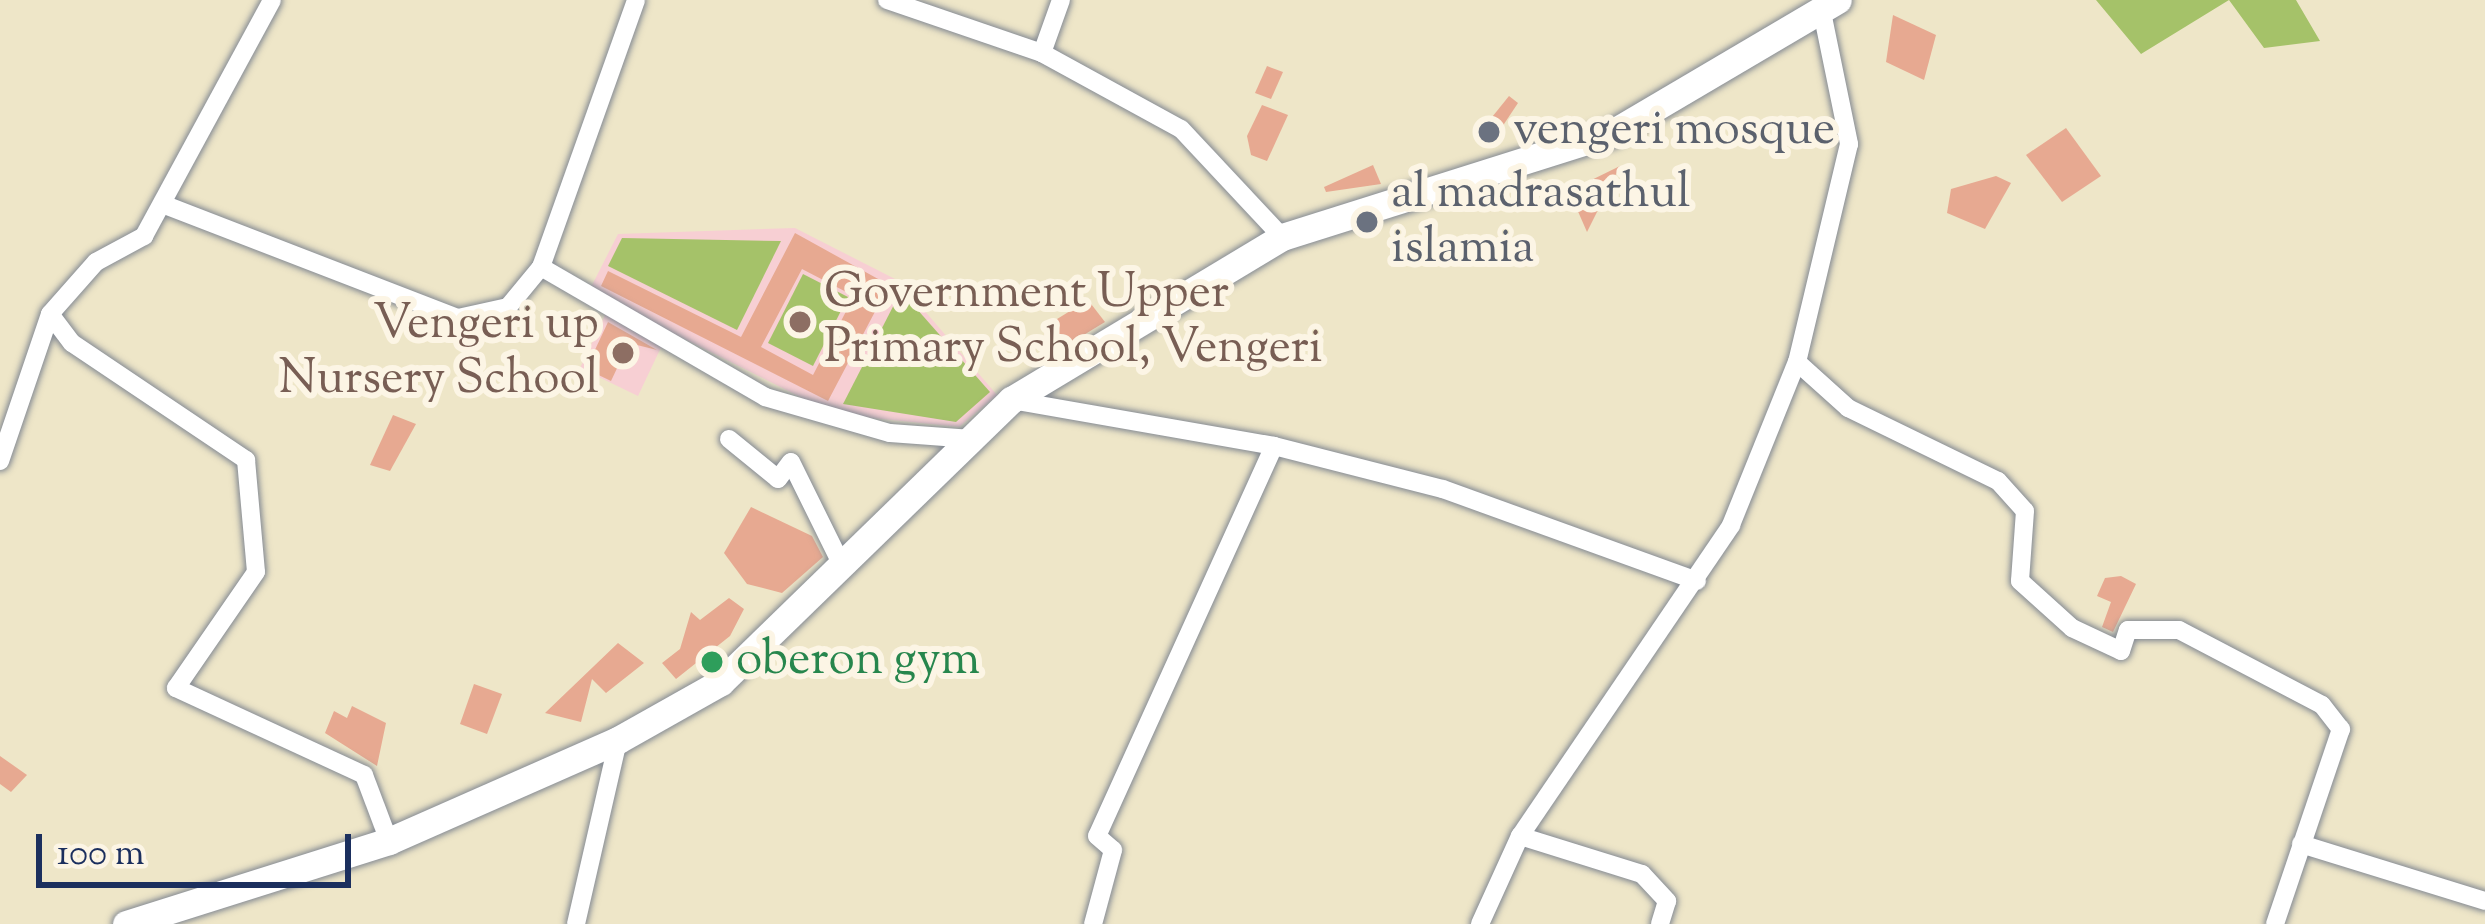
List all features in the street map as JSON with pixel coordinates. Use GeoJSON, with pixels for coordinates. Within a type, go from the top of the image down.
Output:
{"type":"FeatureCollection","features":[{"type":"Feature","properties":{"kind":"main road"},"geometry":{"type":"LineString","coordinates":[[126,924],[389,842],[618,740],[722,682],[1011,400],[1282,237],[1612,133],[1830,6]]}},
{"type":"Feature","properties":{"kind":"street"},"geometry":{"type":"LineString","coordinates":[[0,461],[50,314],[165,205],[272,0]]}},
{"type":"Feature","properties":{"kind":"street"},"geometry":{"type":"LineString","coordinates":[[165,205],[458,318],[508,307],[541,267],[636,0]]}},
{"type":"Feature","properties":{"kind":"street"},"geometry":{"type":"LineString","coordinates":[[887,0],[1042,53],[1181,129],[1282,237]]}},
{"type":"Feature","properties":{"kind":"street"},"geometry":{"type":"LineString","coordinates":[[1042,53],[1061,0]]}},
{"type":"Feature","properties":{"kind":"street"},"geometry":{"type":"LineString","coordinates":[[1480,924],[1520,836],[1696,581],[1797,362],[1849,145],[1830,6]]}},
{"type":"Feature","properties":{"kind":"street"},"geometry":{"type":"LineString","coordinates":[[541,267],[765,398],[890,433],[972,439]]}},
{"type":"Feature","properties":{"kind":"street"},"geometry":{"type":"LineString","coordinates":[[50,314],[73,343],[246,460],[256,572],[176,688],[364,775],[389,842]]}},
{"type":"Feature","properties":{"kind":"street"},"geometry":{"type":"LineString","coordinates":[[1797,362],[1848,408],[1998,482],[2025,511],[2020,581],[2072,628],[2120,651],[2128,630],[2179,630],[2322,705],[2341,729],[2275,924]]}},
{"type":"Feature","properties":{"kind":"street"},"geometry":{"type":"LineString","coordinates":[[1011,400],[1274,446],[1443,489],[1696,581]]}},
{"type":"Feature","properties":{"kind":"street"},"geometry":{"type":"LineString","coordinates":[[729,439],[778,479],[791,462],[843,567]]}},
{"type":"Feature","properties":{"kind":"street"},"geometry":{"type":"LineString","coordinates":[[1098,923],[1113,850],[1097,836],[1274,446]]}},
{"type":"Feature","properties":{"kind":"street"},"geometry":{"type":"LineString","coordinates":[[576,924],[618,740]]}},
{"type":"Feature","properties":{"kind":"street"},"geometry":{"type":"LineString","coordinates":[[1520,836],[1642,874],[1667,901],[1660,924]]}},
{"type":"Feature","properties":{"kind":"street"},"geometry":{"type":"LineString","coordinates":[[2301,844],[2485,901]]}},
{"type":"Feature","properties":{"kind":"shaded area"},"geometry":{"type":"Polygon","coordinates":[[[795,228],[899,281],[997,395],[959,427],[834,414],[589,291],[618,234],[795,228]]]}},
{"type":"Feature","properties":{"kind":"shaded area","name":"Vengeri up Nursery School"},"geometry":{"type":"Polygon","coordinates":[[[607,311],[665,339],[638,396],[580,368],[607,311]]]}},
{"type":"Feature","properties":{"kind":"green space"},"geometry":{"type":"Polygon","coordinates":[[[2096,0],[2229,0],[2141,54],[2096,0]]]}},
{"type":"Feature","properties":{"kind":"green space"},"geometry":{"type":"Polygon","coordinates":[[[2229,0],[2296,0],[2320,41],[2264,48],[2229,0]]]}},
{"type":"Feature","properties":{"kind":"green space"},"geometry":{"type":"Polygon","coordinates":[[[622,238],[781,241],[737,330],[608,266],[622,238]]]}},
{"type":"Feature","properties":{"kind":"green space"},"geometry":{"type":"Polygon","coordinates":[[[803,274],[848,297],[813,366],[768,343],[803,274]]]}},
{"type":"Feature","properties":{"kind":"green space"},"geometry":{"type":"Polygon","coordinates":[[[901,291],[990,392],[956,422],[843,404],[901,291]]]}},
{"type":"Feature","properties":{"kind":"building"},"geometry":{"type":"Polygon","coordinates":[[[1893,15],[1936,35],[1924,80],[1886,62],[1893,15]]]}},
{"type":"Feature","properties":{"kind":"building"},"geometry":{"type":"Polygon","coordinates":[[[1267,66],[1283,72],[1271,99],[1255,93],[1267,66]]]}},
{"type":"Feature","properties":{"kind":"building"},"geometry":{"type":"Polygon","coordinates":[[[1509,96],[1518,103],[1492,142],[1476,137],[1509,96]]]}},
{"type":"Feature","properties":{"kind":"building"},"geometry":{"type":"Polygon","coordinates":[[[1262,105],[1288,115],[1267,161],[1251,155],[1247,136],[1262,105]]]}},
{"type":"Feature","properties":{"kind":"building"},"geometry":{"type":"Polygon","coordinates":[[[2066,128],[2101,176],[2062,202],[2026,155],[2066,128]]]}},
{"type":"Feature","properties":{"kind":"building"},"geometry":{"type":"Polygon","coordinates":[[[1373,165],[1381,184],[1326,192],[1324,187],[1373,165]]]}},
{"type":"Feature","properties":{"kind":"building"},"geometry":{"type":"Polygon","coordinates":[[[1620,166],[1587,232],[1569,191],[1620,166]]]}},
{"type":"Feature","properties":{"kind":"building"},"geometry":{"type":"Polygon","coordinates":[[[1996,176],[2011,183],[1985,229],[1947,213],[1951,189],[1996,176]]]}},
{"type":"Feature","properties":{"kind":"building"},"geometry":{"type":"Polygon","coordinates":[[[795,233],[889,285],[828,401],[601,286],[608,271],[741,337],[795,233]],[[802,269],[761,347],[813,375],[854,296],[802,269]]]}},
{"type":"Feature","properties":{"kind":"building"},"geometry":{"type":"Polygon","coordinates":[[[1088,300],[1105,322],[1046,358],[1044,327],[1088,300]]]}},
{"type":"Feature","properties":{"kind":"building"},"geometry":{"type":"Polygon","coordinates":[[[608,322],[657,350],[629,343],[611,381],[586,369],[608,322]]]}},
{"type":"Feature","properties":{"kind":"building"},"geometry":{"type":"Polygon","coordinates":[[[393,415],[416,424],[390,471],[370,465],[393,415]]]}},
{"type":"Feature","properties":{"kind":"building"},"geometry":{"type":"Polygon","coordinates":[[[751,507],[812,536],[823,557],[782,593],[747,584],[724,553],[751,507]]]}},
{"type":"Feature","properties":{"kind":"building"},"geometry":{"type":"Polygon","coordinates":[[[2121,576],[2136,584],[2113,632],[2102,627],[2111,602],[2097,596],[2105,578],[2121,576]]]}},
{"type":"Feature","properties":{"kind":"building"},"geometry":{"type":"Polygon","coordinates":[[[729,598],[744,609],[730,636],[676,679],[662,663],[680,649],[691,612],[700,620],[729,598]]]}},
{"type":"Feature","properties":{"kind":"building"},"geometry":{"type":"Polygon","coordinates":[[[618,643],[644,663],[606,693],[592,679],[581,722],[545,713],[618,643]]]}},
{"type":"Feature","properties":{"kind":"building"},"geometry":{"type":"Polygon","coordinates":[[[474,684],[502,694],[487,734],[460,724],[474,684]]]}},
{"type":"Feature","properties":{"kind":"building"},"geometry":{"type":"Polygon","coordinates":[[[352,706],[386,723],[377,766],[325,733],[334,711],[347,718],[352,706]]]}},
{"type":"Feature","properties":{"kind":"building"},"geometry":{"type":"Polygon","coordinates":[[[0,756],[27,775],[11,792],[0,784],[0,756]]]}},
{"type":"Feature","properties":{"kind":"place","name":"vengeri mosque"},"geometry":{"type":"Point","coordinates":[1489,132]}},
{"type":"Feature","properties":{"kind":"place","name":"al madrasathul islamia"},"geometry":{"type":"Point","coordinates":[1367,222]}},
{"type":"Feature","properties":{"kind":"place","name":"Government Upper Primary School, Vengeri"},"geometry":{"type":"Point","coordinates":[800,322]}},
{"type":"Feature","properties":{"kind":"place","name":"Vengeri up Nursery School"},"geometry":{"type":"Point","coordinates":[623,353]}},
{"type":"Feature","properties":{"kind":"place","name":"oberon gym"},"geometry":{"type":"Point","coordinates":[712,662]}}]}
